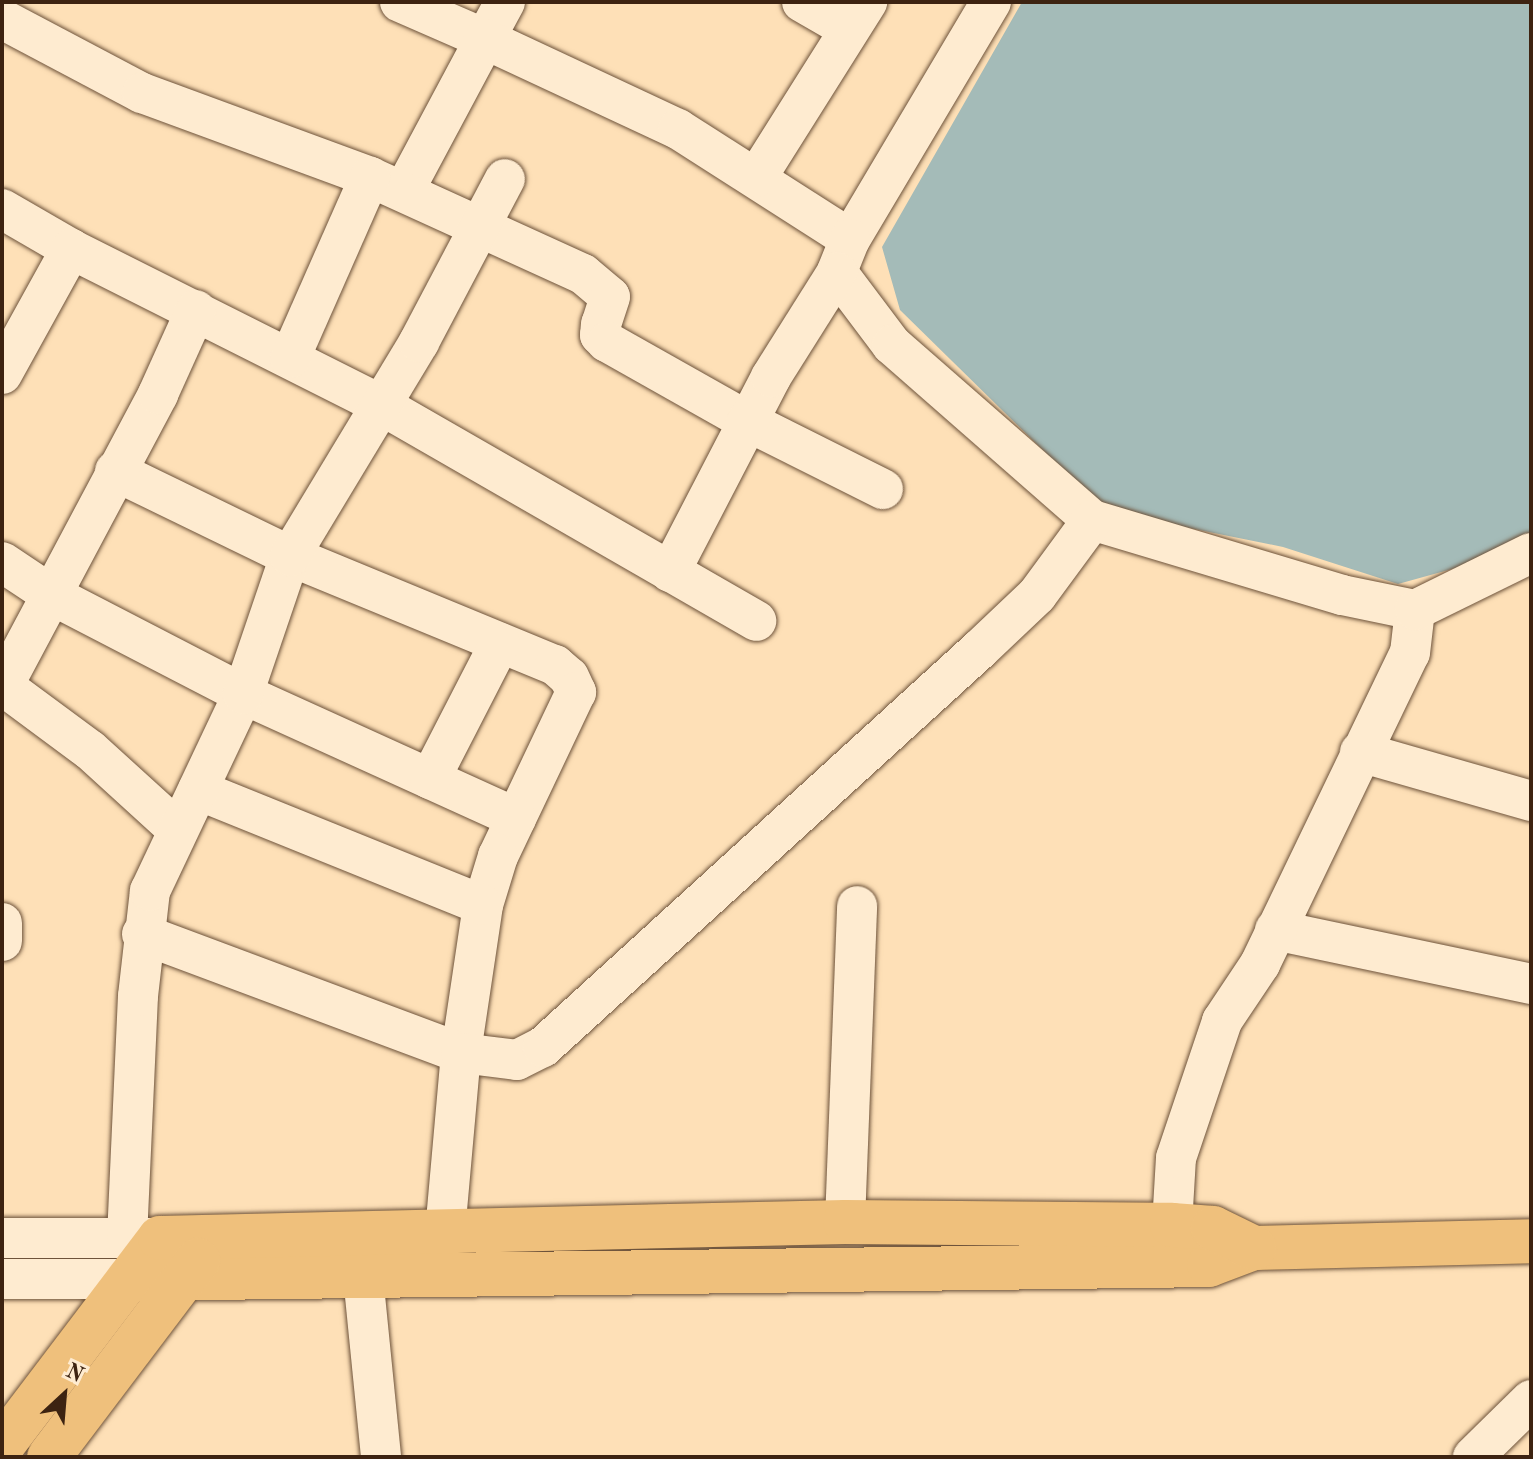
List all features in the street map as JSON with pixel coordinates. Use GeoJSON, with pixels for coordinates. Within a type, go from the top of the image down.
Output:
{"type":"FeatureCollection","features":[{"type":"Feature","properties":{"kind":"highway"},"geometry":{"type":"LineString","coordinates":[[2,1446],[139,1252],[213,1239],[845,1222],[1172,1225],[1213,1228],[1254,1248]]}},
{"type":"Feature","properties":{"kind":"highway"},"geometry":{"type":"LineString","coordinates":[[49,1457],[213,1239]]}},
{"type":"Feature","properties":{"kind":"highway"},"geometry":{"type":"LineString","coordinates":[[139,1252],[185,1279],[1209,1265],[1254,1248],[1531,1241]]}},
{"type":"Feature","properties":{"kind":"street"},"geometry":{"type":"LineString","coordinates":[[400,2],[678,129],[757,177],[844,256],[892,345],[1092,520],[1342,595],[1415,610],[1531,553]]}},
{"type":"Feature","properties":{"kind":"street"},"geometry":{"type":"LineString","coordinates":[[290,358],[387,184],[485,39],[505,2]]}},
{"type":"Feature","properties":{"kind":"street"},"geometry":{"type":"LineString","coordinates":[[757,177],[858,15],[802,2]]}},
{"type":"Feature","properties":{"kind":"street"},"geometry":{"type":"LineString","coordinates":[[670,572],[747,421],[991,2]]}},
{"type":"Feature","properties":{"kind":"street"},"geometry":{"type":"LineString","coordinates":[[2,19],[142,93],[387,184],[481,224],[603,287],[610,297],[600,335],[607,342],[747,421],[883,489]]}},
{"type":"Feature","properties":{"kind":"street"},"geometry":{"type":"LineString","coordinates":[[139,1252],[142,934],[150,891],[243,694],[290,556],[381,405],[505,179]]}},
{"type":"Feature","properties":{"kind":"street"},"geometry":{"type":"LineString","coordinates":[[2,209],[71,249],[381,405],[756,621]]}},
{"type":"Feature","properties":{"kind":"street"},"geometry":{"type":"LineString","coordinates":[[2,374],[71,249]]}},
{"type":"Feature","properties":{"kind":"street"},"geometry":{"type":"LineString","coordinates":[[178,830],[68,732],[2,685],[196,310]]}},
{"type":"Feature","properties":{"kind":"street"},"geometry":{"type":"LineString","coordinates":[[115,471],[290,556],[555,665],[569,677],[576,692],[516,818],[483,905],[461,1053],[445,1234]]}},
{"type":"Feature","properties":{"kind":"street"},"geometry":{"type":"LineString","coordinates":[[142,934],[461,1053],[517,1060],[543,1047],[1014,617],[1064,562],[1092,520]]}},
{"type":"Feature","properties":{"kind":"street"},"geometry":{"type":"LineString","coordinates":[[2,562],[50,594],[243,694],[516,818]]}},
{"type":"Feature","properties":{"kind":"street"},"geometry":{"type":"LineString","coordinates":[[1172,1225],[1176,1158],[1222,1021],[1275,930],[1410,653],[1415,610]]}},
{"type":"Feature","properties":{"kind":"street"},"geometry":{"type":"LineString","coordinates":[[430,779],[500,643]]}},
{"type":"Feature","properties":{"kind":"street"},"geometry":{"type":"LineString","coordinates":[[1360,752],[1531,801]]}},
{"type":"Feature","properties":{"kind":"street"},"geometry":{"type":"LineString","coordinates":[[198,790],[483,905]]}},
{"type":"Feature","properties":{"kind":"street"},"geometry":{"type":"LineString","coordinates":[[845,1222],[857,906]]}},
{"type":"Feature","properties":{"kind":"street"},"geometry":{"type":"LineString","coordinates":[[2,923],[2,941]]}},
{"type":"Feature","properties":{"kind":"street"},"geometry":{"type":"LineString","coordinates":[[1275,930],[1531,984]]}},
{"type":"Feature","properties":{"kind":"street"},"geometry":{"type":"LineString","coordinates":[[2,1238],[139,1252]]}},
{"type":"Feature","properties":{"kind":"street"},"geometry":{"type":"LineString","coordinates":[[2,1279],[139,1252]]}},
{"type":"Feature","properties":{"kind":"street"},"geometry":{"type":"LineString","coordinates":[[363,1276],[381,1457]]}},
{"type":"Feature","properties":{"kind":"street"},"geometry":{"type":"LineString","coordinates":[[1473,1457],[1531,1400]]}},
{"type":"Feature","properties":{"kind":"water"},"geometry":{"type":"Polygon","coordinates":[[[1022,2],[1531,2],[1531,547],[1398,584],[1283,547],[1105,511],[900,310],[882,247],[1022,2]]]}}]}
